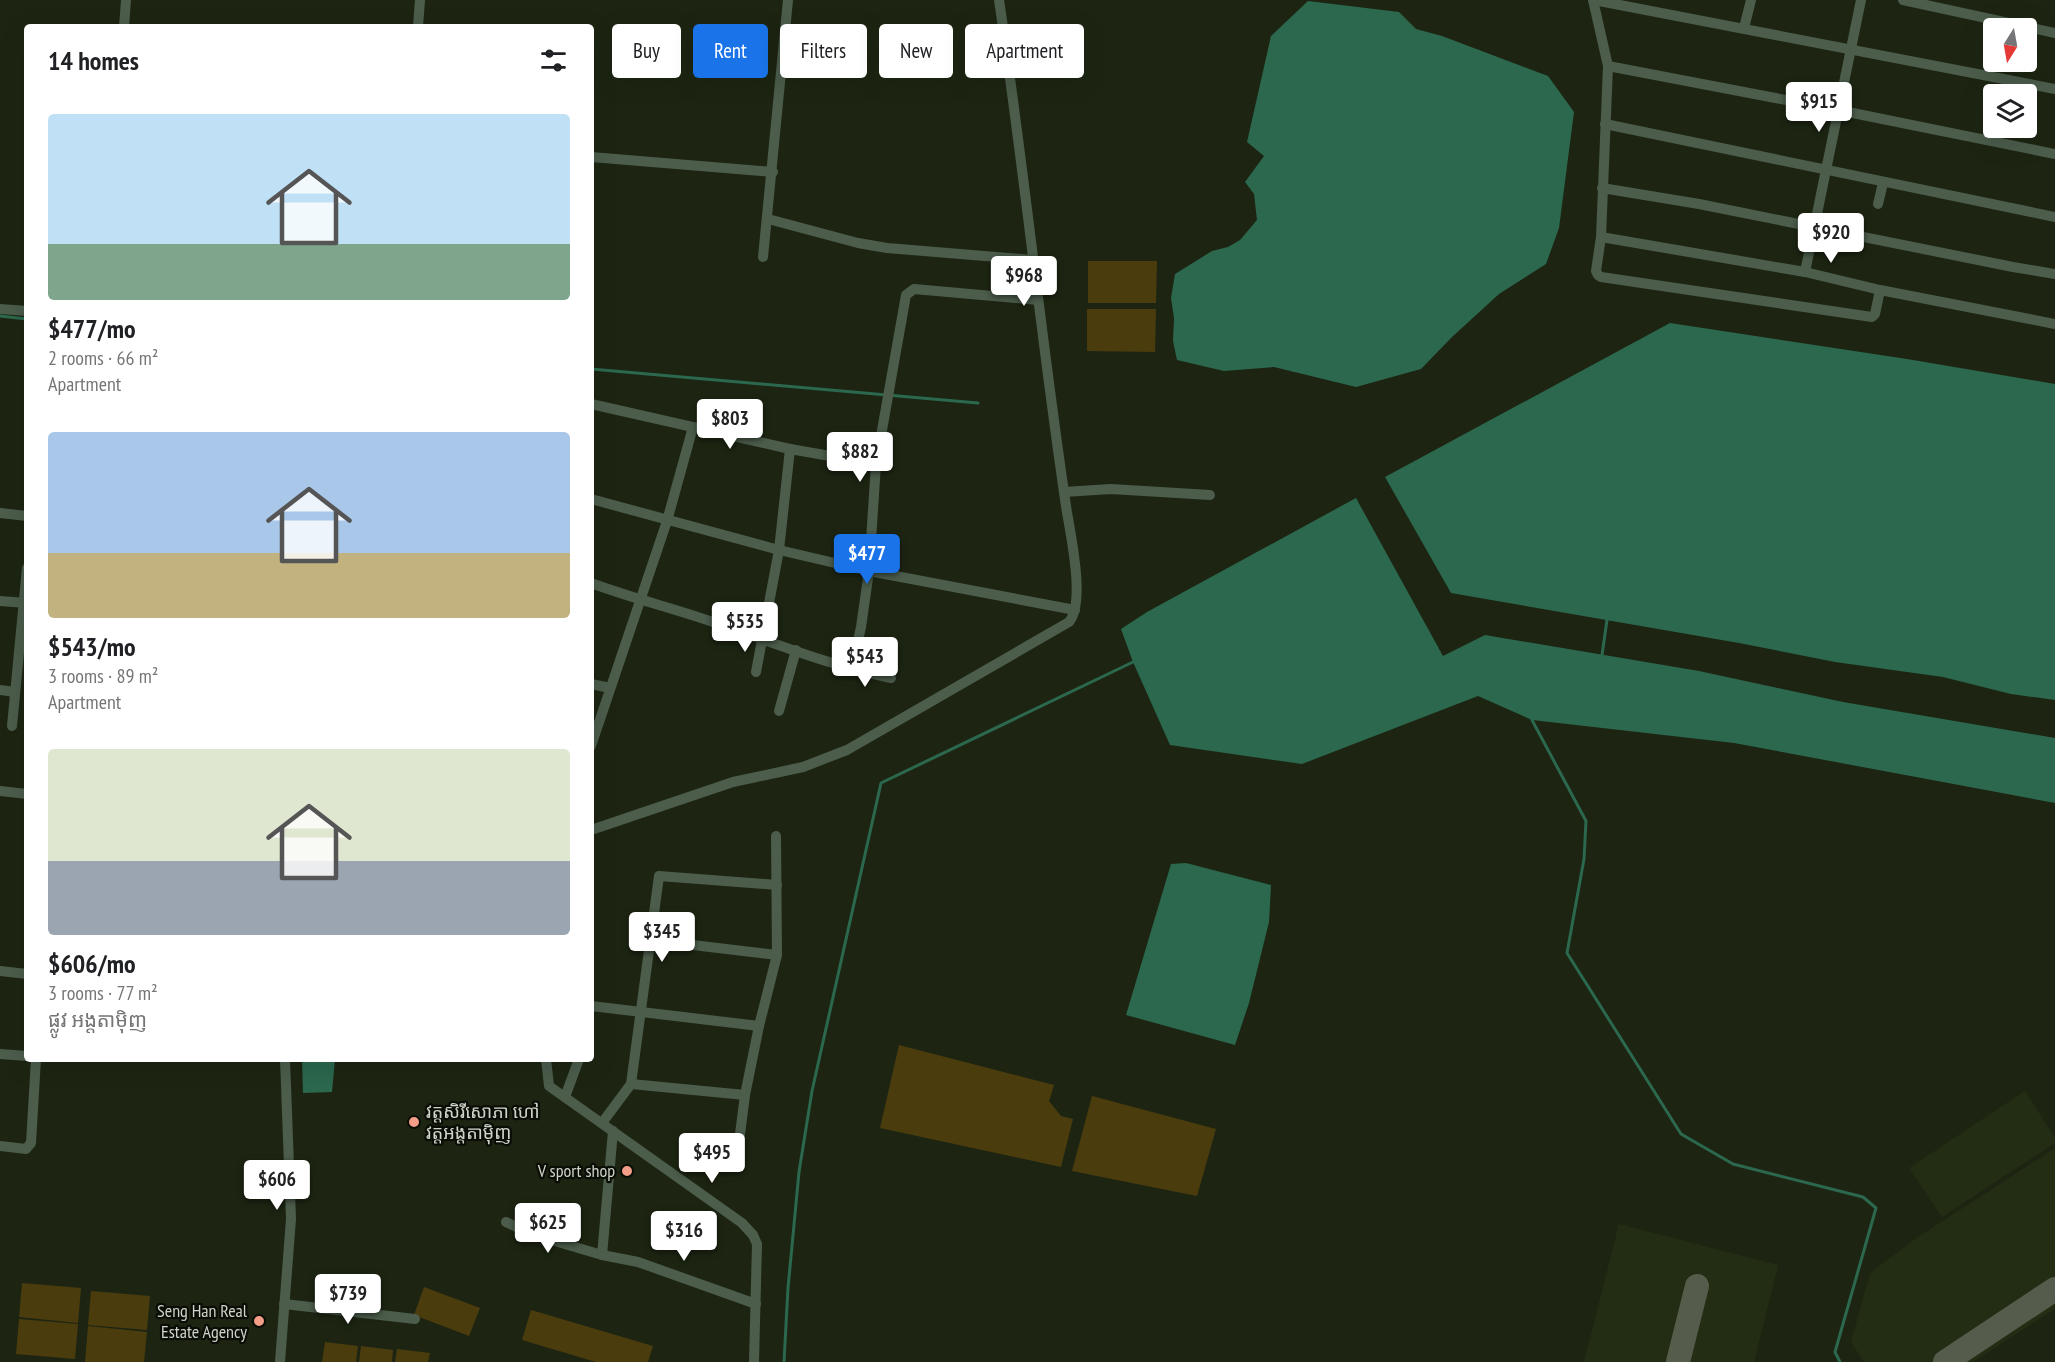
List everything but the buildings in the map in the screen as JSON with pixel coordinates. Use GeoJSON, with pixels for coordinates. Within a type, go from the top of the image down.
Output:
{"type":"FeatureCollection","features":[{"type":"Feature","properties":{"kind":"street"},"geometry":{"type":"LineString","coordinates":[[124,24],[126,0]]}},
{"type":"Feature","properties":{"kind":"street"},"geometry":{"type":"LineString","coordinates":[[418,24],[420,0]]}},
{"type":"Feature","properties":{"kind":"street"},"geometry":{"type":"LineString","coordinates":[[763,257],[788,0]]}},
{"type":"Feature","properties":{"kind":"street"},"geometry":{"type":"LineString","coordinates":[[594,829],[734,782],[803,767],[847,750],[1069,622],[1075,610],[1077,597],[1073,548],[999,0]]}},
{"type":"Feature","properties":{"kind":"street"},"geometry":{"type":"LineString","coordinates":[[1880,290],[1875,314],[1872,316],[1601,277],[1596,271],[1601,237],[1608,66],[1593,0],[2055,89]]}},
{"type":"Feature","properties":{"kind":"street"},"geometry":{"type":"LineString","coordinates":[[1744,28],[1751,0]]}},
{"type":"Feature","properties":{"kind":"street"},"geometry":{"type":"LineString","coordinates":[[1804,272],[1861,0]]}},
{"type":"Feature","properties":{"kind":"street"},"geometry":{"type":"LineString","coordinates":[[1903,0],[2055,33]]}},
{"type":"Feature","properties":{"kind":"street"},"geometry":{"type":"LineString","coordinates":[[1608,66],[2055,154]]}},
{"type":"Feature","properties":{"kind":"street"},"geometry":{"type":"LineString","coordinates":[[1605,123],[1883,183],[2055,217]]}},
{"type":"Feature","properties":{"kind":"street"},"geometry":{"type":"LineString","coordinates":[[594,156],[773,172]]}},
{"type":"Feature","properties":{"kind":"street"},"geometry":{"type":"LineString","coordinates":[[1878,204],[1883,183]]}},
{"type":"Feature","properties":{"kind":"street"},"geometry":{"type":"LineString","coordinates":[[1602,188],[1699,204],[2055,274]]}},
{"type":"Feature","properties":{"kind":"street"},"geometry":{"type":"LineString","coordinates":[[768,219],[858,243],[887,248],[1033,260]]}},
{"type":"Feature","properties":{"kind":"street"},"geometry":{"type":"LineString","coordinates":[[1601,237],[1804,272],[1880,290],[2055,324]]}},
{"type":"Feature","properties":{"kind":"street"},"geometry":{"type":"LineString","coordinates":[[852,668],[869,571],[876,464],[906,295],[910,290],[1038,300]]}},
{"type":"Feature","properties":{"kind":"street"},"geometry":{"type":"LineString","coordinates":[[0,309],[24,311]]}},
{"type":"Feature","properties":{"kind":"street"},"geometry":{"type":"LineString","coordinates":[[594,405],[790,449],[876,464]]}},
{"type":"Feature","properties":{"kind":"street"},"geometry":{"type":"LineString","coordinates":[[594,737],[667,521],[693,427]]}},
{"type":"Feature","properties":{"kind":"street"},"geometry":{"type":"LineString","coordinates":[[756,672],[779,550],[790,449]]}},
{"type":"Feature","properties":{"kind":"street"},"geometry":{"type":"LineString","coordinates":[[1064,492],[1111,489],[1210,495]]}},
{"type":"Feature","properties":{"kind":"street"},"geometry":{"type":"LineString","coordinates":[[594,501],[779,550],[869,571],[1075,610]]}},
{"type":"Feature","properties":{"kind":"street"},"geometry":{"type":"LineString","coordinates":[[0,513],[24,516]]}},
{"type":"Feature","properties":{"kind":"street"},"geometry":{"type":"LineString","coordinates":[[594,584],[640,601],[711,621],[852,668],[858,672],[891,678]]}},
{"type":"Feature","properties":{"kind":"street"},"geometry":{"type":"LineString","coordinates":[[0,601],[24,603]]}},
{"type":"Feature","properties":{"kind":"street"},"geometry":{"type":"LineString","coordinates":[[12,726],[24,612]]}},
{"type":"Feature","properties":{"kind":"street"},"geometry":{"type":"LineString","coordinates":[[779,711],[796,650]]}},
{"type":"Feature","properties":{"kind":"street"},"geometry":{"type":"LineString","coordinates":[[594,685],[610,688]]}},
{"type":"Feature","properties":{"kind":"street"},"geometry":{"type":"LineString","coordinates":[[0,690],[15,692]]}},
{"type":"Feature","properties":{"kind":"street"},"geometry":{"type":"LineString","coordinates":[[0,791],[24,794]]}},
{"type":"Feature","properties":{"kind":"street"},"geometry":{"type":"LineString","coordinates":[[739,1142],[745,1095],[759,1026],[777,955],[776,836]]}},
{"type":"Feature","properties":{"kind":"street"},"geometry":{"type":"LineString","coordinates":[[602,1123],[631,1084],[642,1012],[657,879],[662,875],[777,885]]}},
{"type":"Feature","properties":{"kind":"street"},"geometry":{"type":"LineString","coordinates":[[651,940],[777,955]]}},
{"type":"Feature","properties":{"kind":"street"},"geometry":{"type":"LineString","coordinates":[[0,971],[24,974]]}},
{"type":"Feature","properties":{"kind":"street"},"geometry":{"type":"LineString","coordinates":[[594,1006],[759,1026]]}},
{"type":"Feature","properties":{"kind":"street"},"geometry":{"type":"LineString","coordinates":[[0,1054],[24,1056]]}},
{"type":"Feature","properties":{"kind":"street"},"geometry":{"type":"LineString","coordinates":[[0,1146],[26,1149],[31,1143],[36,1062]]}},
{"type":"Feature","properties":{"kind":"street"},"geometry":{"type":"LineString","coordinates":[[280,1362],[291,1219],[285,1062]]}},
{"type":"Feature","properties":{"kind":"street"},"geometry":{"type":"LineString","coordinates":[[546,1062],[549,1086],[742,1223],[753,1235],[758,1244],[754,1362]]}},
{"type":"Feature","properties":{"kind":"street"},"geometry":{"type":"LineString","coordinates":[[565,1097],[578,1062]]}},
{"type":"Feature","properties":{"kind":"street"},"geometry":{"type":"LineString","coordinates":[[631,1084],[745,1095]]}},
{"type":"Feature","properties":{"kind":"street"},"geometry":{"type":"LineString","coordinates":[[602,1255],[613,1131]]}},
{"type":"Feature","properties":{"kind":"street"},"geometry":{"type":"LineString","coordinates":[[506,1222],[531,1234],[602,1255],[638,1262],[756,1304]]}},
{"type":"Feature","properties":{"kind":"street"},"geometry":{"type":"LineString","coordinates":[[284,1304],[415,1318]]}},
{"type":"Feature","properties":{"kind":"shaded area"},"geometry":{"type":"Polygon","coordinates":[[[1308,1],[1399,12],[1416,29],[1442,36],[1548,76],[1574,112],[1559,228],[1546,264],[1499,294],[1421,369],[1356,387],[1274,367],[1224,371],[1177,360],[1173,341],[1174,318],[1171,298],[1175,274],[1212,251],[1228,247],[1240,240],[1257,220],[1254,194],[1245,182],[1264,156],[1247,142],[1271,36],[1308,1]]]}},
{"type":"Feature","properties":{"kind":"shaded area"},"geometry":{"type":"Polygon","coordinates":[[[1088,261],[1157,261],[1156,303],[1088,303],[1088,261]]]}},
{"type":"Feature","properties":{"kind":"shaded area"},"geometry":{"type":"Polygon","coordinates":[[[1087,309],[1156,309],[1155,352],[1087,351],[1087,309]]]}},
{"type":"Feature","properties":{"kind":"shaded area"},"geometry":{"type":"Polygon","coordinates":[[[1670,323],[2055,384],[2055,700],[2011,694],[1943,677],[1835,662],[1451,593],[1385,477],[1670,323]]]}},
{"type":"Feature","properties":{"kind":"shaded area"},"geometry":{"type":"Polygon","coordinates":[[[1356,498],[1443,656],[1485,635],[1699,671],[1843,702],[2055,738],[2055,803],[1734,743],[1532,720],[1478,696],[1302,764],[1170,745],[1121,629],[1147,612],[1356,498]]]}},
{"type":"Feature","properties":{"kind":"shaded area"},"geometry":{"type":"Polygon","coordinates":[[[1186,863],[1271,885],[1269,922],[1249,1003],[1235,1045],[1126,1015],[1171,864],[1186,863]]]}},
{"type":"Feature","properties":{"kind":"shaded area"},"geometry":{"type":"Polygon","coordinates":[[[899,1045],[1054,1085],[1049,1101],[1061,1116],[1073,1119],[1061,1167],[880,1128],[899,1045]]]}},
{"type":"Feature","properties":{"kind":"shaded area"},"geometry":{"type":"Polygon","coordinates":[[[302,1062],[335,1062],[332,1092],[303,1093],[302,1062]]]}},
{"type":"Feature","properties":{"kind":"shaded area"},"geometry":{"type":"Polygon","coordinates":[[[2025,1091],[2055,1138],[2055,1143],[1942,1217],[1909,1168],[2025,1091]]]}},
{"type":"Feature","properties":{"kind":"shaded area"},"geometry":{"type":"Polygon","coordinates":[[[1092,1096],[1216,1129],[1197,1196],[1072,1171],[1092,1096]]]}},
{"type":"Feature","properties":{"kind":"shaded area"},"geometry":{"type":"Polygon","coordinates":[[[2055,1148],[2055,1309],[1973,1362],[1864,1362],[1851,1342],[1870,1273],[1918,1237],[2055,1148]]]}},
{"type":"Feature","properties":{"kind":"shaded area"},"geometry":{"type":"Polygon","coordinates":[[[1619,1224],[1778,1265],[1754,1362],[1584,1362],[1619,1224]]]}},
{"type":"Feature","properties":{"kind":"shaded area"},"geometry":{"type":"Polygon","coordinates":[[[22,1283],[81,1288],[78,1323],[19,1317],[22,1283]]]}},
{"type":"Feature","properties":{"kind":"shaded area"},"geometry":{"type":"Polygon","coordinates":[[[424,1287],[480,1308],[469,1336],[414,1315],[424,1287]]]}},
{"type":"Feature","properties":{"kind":"shaded area"},"geometry":{"type":"Polygon","coordinates":[[[91,1291],[150,1296],[147,1330],[88,1325],[91,1291]]]}},
{"type":"Feature","properties":{"kind":"shaded area"},"geometry":{"type":"Polygon","coordinates":[[[531,1310],[653,1346],[648,1362],[596,1362],[522,1340],[531,1310]]]}},
{"type":"Feature","properties":{"kind":"shaded area"},"geometry":{"type":"Polygon","coordinates":[[[19,1319],[78,1324],[75,1359],[16,1354],[19,1319]]]}},
{"type":"Feature","properties":{"kind":"shaded area"},"geometry":{"type":"Polygon","coordinates":[[[88,1326],[147,1332],[144,1362],[85,1362],[88,1326]]]}},
{"type":"Feature","properties":{"kind":"shaded area"},"geometry":{"type":"Polygon","coordinates":[[[325,1342],[358,1346],[356,1362],[322,1362],[325,1342]]]}},
{"type":"Feature","properties":{"kind":"shaded area"},"geometry":{"type":"Polygon","coordinates":[[[361,1346],[393,1350],[392,1362],[359,1362],[361,1346]]]}},
{"type":"Feature","properties":{"kind":"shaded area"},"geometry":{"type":"Polygon","coordinates":[[[397,1349],[430,1353],[428,1362],[395,1362],[397,1349]]]}},
{"type":"Feature","properties":{"kind":"waterway"},"geometry":{"type":"LineString","coordinates":[[0,316],[24,319]]}},
{"type":"Feature","properties":{"kind":"waterway"},"geometry":{"type":"LineString","coordinates":[[594,369],[978,403]]}},
{"type":"Feature","properties":{"kind":"waterway"},"geometry":{"type":"LineString","coordinates":[[1602,655],[1607,620]]}},
{"type":"Feature","properties":{"kind":"waterway"},"geometry":{"type":"LineString","coordinates":[[784,1362],[788,1288],[799,1172],[812,1091],[881,783],[1133,662]]}},
{"type":"Feature","properties":{"kind":"waterway"},"geometry":{"type":"LineString","coordinates":[[1532,720],[1586,821],[1584,859],[1567,953],[1681,1134],[1733,1164],[1863,1197],[1876,1208],[1835,1352],[1840,1362]]}},
{"type":"Feature","properties":{"kind":"taxiway"},"geometry":{"type":"LineString","coordinates":[[1678,1362],[1697,1286]]}},
{"type":"Feature","properties":{"kind":"taxiway"},"geometry":{"type":"LineString","coordinates":[[1945,1362],[2055,1289]]}},
{"type":"Feature","properties":{"kind":"place","name":"វត្តសិរីសោភា ហៅ វត្តអង្តតាម៉ិញ"},"geometry":{"type":"Point","coordinates":[414,1122]}},
{"type":"Feature","properties":{"kind":"place","name":"V sport shop"},"geometry":{"type":"Point","coordinates":[627,1171]}},
{"type":"Feature","properties":{"kind":"place","name":"Seng Han Real Estate Agency"},"geometry":{"type":"Point","coordinates":[259,1321]}}]}
